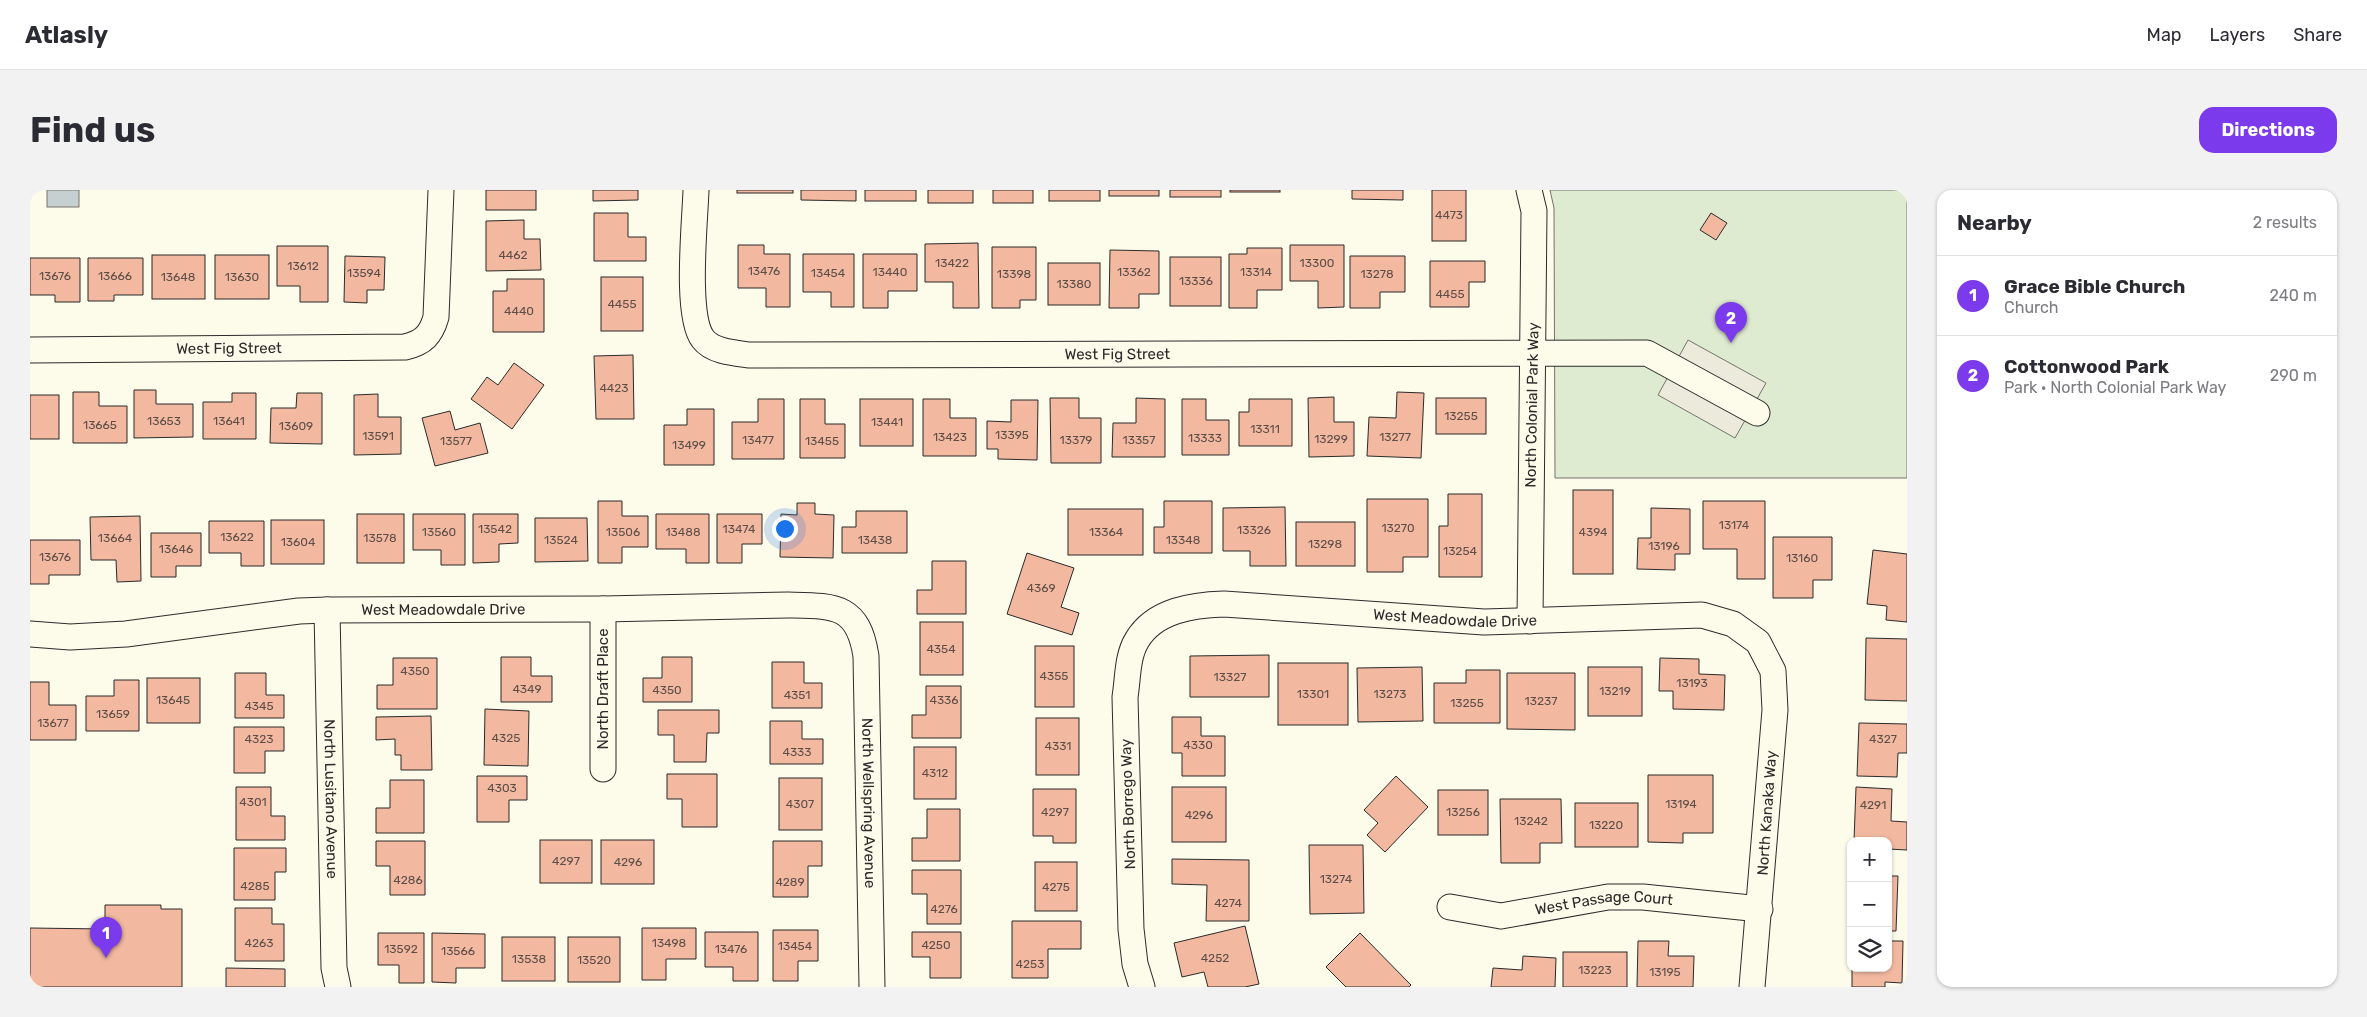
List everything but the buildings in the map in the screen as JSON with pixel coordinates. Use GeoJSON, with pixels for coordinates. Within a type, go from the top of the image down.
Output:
{"type":"FeatureCollection","features":[{"type":"Feature","properties":{"kind":"street","name":"West Fig Street"},"geometry":{"type":"LineString","coordinates":[[30,350],[405,347],[425,339],[433,328],[436,317],[441,190]]}},
{"type":"Feature","properties":{"kind":"street","name":"West Fig Street"},"geometry":{"type":"LineString","coordinates":[[696,190],[693,294],[695,324],[704,340],[725,352],[750,355],[1647,354],[1757,413]]}},
{"type":"Feature","properties":{"kind":"street","name":"North Colonial Park Way"},"geometry":{"type":"LineString","coordinates":[[1529,190],[1534,211],[1530,621]]}},
{"type":"Feature","properties":{"kind":"street","name":"West Meadowdale Drive"},"geometry":{"type":"LineString","coordinates":[[1149,626],[1169,613],[1199,605],[1224,604],[1484,622],[1702,615],[1733,624],[1758,642]]}},
{"type":"Feature","properties":{"kind":"street","name":"West Meadowdale Drive"},"geometry":{"type":"LineString","coordinates":[[30,634],[70,637],[118,635],[299,611],[326,610],[816,606],[842,611],[855,620]]}},
{"type":"Feature","properties":{"kind":"street","name":"North Draft Place"},"geometry":{"type":"LineString","coordinates":[[603,609],[603,769]]}},
{"type":"Feature","properties":{"kind":"street","name":"North Lusitano Avenue"},"geometry":{"type":"LineString","coordinates":[[326,610],[334,968],[338,987]]}},
{"type":"Feature","properties":{"kind":"street","name":"North Wellspring Avenue"},"geometry":{"type":"LineString","coordinates":[[855,620],[863,635],[866,656],[872,987]]}},
{"type":"Feature","properties":{"kind":"street","name":"North Borrego Way"},"geometry":{"type":"LineString","coordinates":[[1142,987],[1135,964],[1131,929],[1125,697],[1130,659],[1137,640],[1149,626]]}},
{"type":"Feature","properties":{"kind":"street","name":"North Kanaka Way"},"geometry":{"type":"LineString","coordinates":[[1752,987],[1760,909],[1775,710],[1773,671],[1758,642]]}},
{"type":"Feature","properties":{"kind":"street","name":"West Passage Court"},"geometry":{"type":"LineString","coordinates":[[1450,907],[1501,916],[1608,897],[1643,897],[1760,909]]}},
{"type":"Feature","properties":{"kind":"green space"},"geometry":{"type":"Polygon","coordinates":[[[1550,190],[1907,190],[1907,478],[1555,478],[1554,208],[1550,190]]]}},
{"type":"Feature","properties":{"kind":"shaded area"},"geometry":{"type":"Polygon","coordinates":[[[47,190],[79,190],[79,207],[47,207],[47,190]]]}},
{"type":"Feature","properties":{"kind":"shaded area"},"geometry":{"type":"Polygon","coordinates":[[[1688,340],[1766,383],[1735,438],[1658,395],[1688,340]]]}},
{"type":"Feature","properties":{"kind":"place","name":"Cottonwood Park"},"geometry":{"type":"Point","coordinates":[1731,343]}},
{"type":"Feature","properties":{"kind":"place","name":"Grace Bible Church"},"geometry":{"type":"Point","coordinates":[106,958]}}]}
